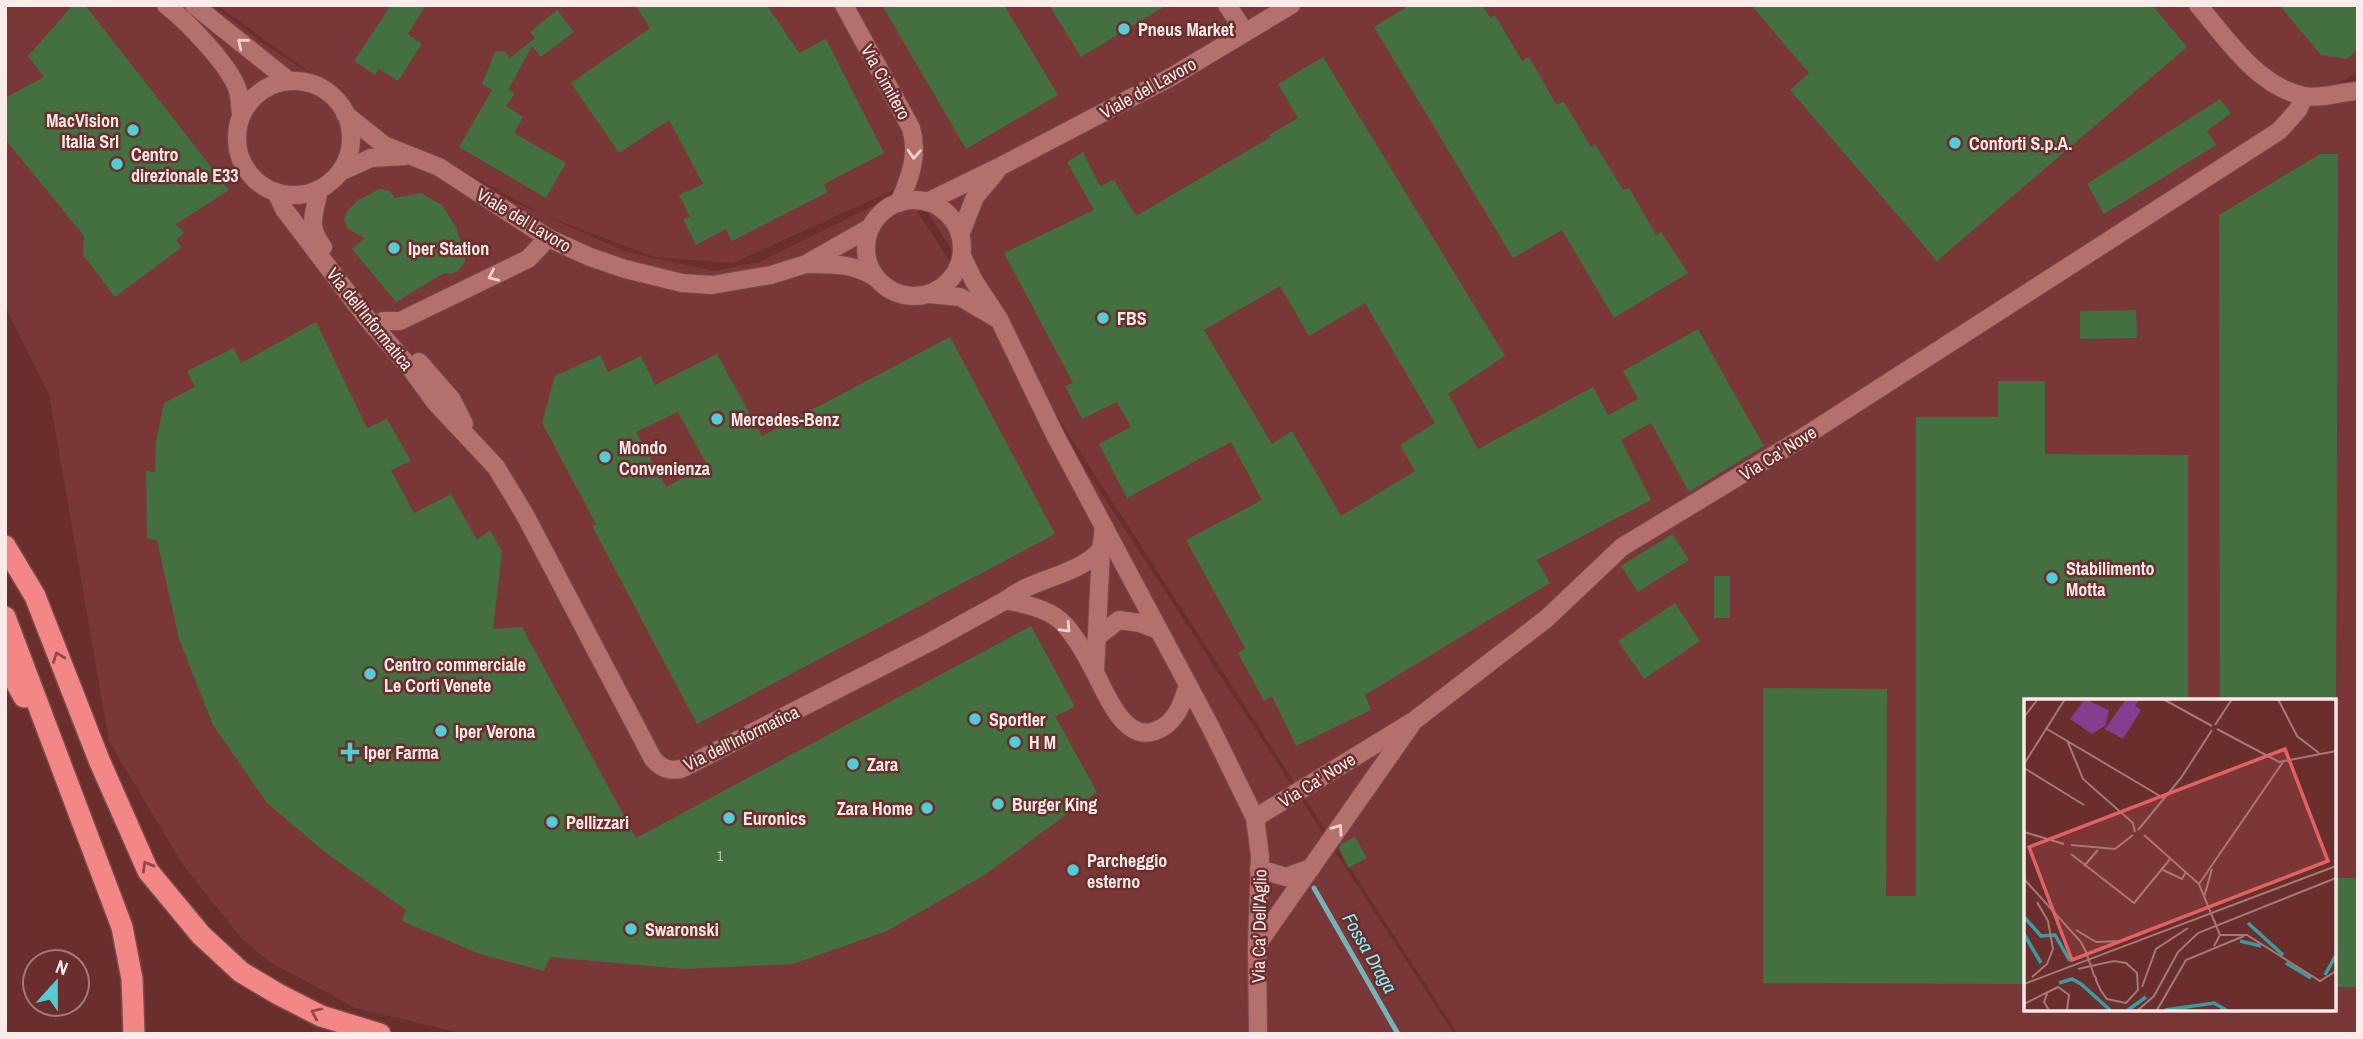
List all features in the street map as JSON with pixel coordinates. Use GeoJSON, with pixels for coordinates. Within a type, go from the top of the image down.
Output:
{"type":"FeatureCollection","features":[{"type":"Feature","properties":{"kind":"highway"},"geometry":{"type":"LineString","coordinates":[[5,546],[35,596],[99,760],[148,871],[201,935],[241,972],[321,1016],[380,1034]]}},
{"type":"Feature","properties":{"kind":"highway"},"geometry":{"type":"LineString","coordinates":[[5,617],[122,927],[132,979],[134,1028]]}},
{"type":"Feature","properties":{"kind":"highway"},"geometry":{"type":"LineString","coordinates":[[5,662],[69,782]]}},
{"type":"Feature","properties":{"kind":"street"},"geometry":{"type":"LineString","coordinates":[[166,5],[226,68],[237,89],[241,115]]}},
{"type":"Feature","properties":{"kind":"street","name":"Viale del Lavoro"},"geometry":{"type":"LineString","coordinates":[[194,5],[289,81],[306,82],[336,99],[345,114],[384,145],[439,167],[548,238],[590,257],[682,284],[712,285],[736,283],[806,264],[837,263],[863,268],[887,288],[900,294],[929,294]]}},
{"type":"Feature","properties":{"kind":"street","name":"Via Cimitero"},"geometry":{"type":"LineString","coordinates":[[844,5],[911,128],[914,139],[912,172],[899,202]]}},
{"type":"Feature","properties":{"kind":"street"},"geometry":{"type":"LineString","coordinates":[[1227,5],[1245,32]]}},
{"type":"Feature","properties":{"kind":"street","name":"Viale del Lavoro"},"geometry":{"type":"LineString","coordinates":[[806,264],[871,227],[878,216],[899,202],[927,202],[1001,166],[1171,77],[1291,5]]}},
{"type":"Feature","properties":{"kind":"street"},"geometry":{"type":"LineString","coordinates":[[2198,5],[2239,54],[2272,84],[2311,96],[2358,91]]}},
{"type":"Feature","properties":{"kind":"street"},"geometry":{"type":"LineString","coordinates":[[289,81],[274,84],[249,102],[241,115],[236,134],[238,152],[245,169],[254,179],[276,192],[298,195],[319,190]]}},
{"type":"Feature","properties":{"kind":"street","name":"Via Ca' Nove"},"geometry":{"type":"LineString","coordinates":[[1255,818],[1415,720],[1546,619],[1622,547],[1802,438],[2279,131],[2311,96]]}},
{"type":"Feature","properties":{"kind":"street"},"geometry":{"type":"LineString","coordinates":[[340,172],[350,149],[351,138],[345,114]]}},
{"type":"Feature","properties":{"kind":"street","name":"Viale del Lavoro"},"geometry":{"type":"LineString","coordinates":[[319,190],[340,172],[370,158],[412,155]]}},
{"type":"Feature","properties":{"kind":"street","name":"Viale del Lavoro"},"geometry":{"type":"LineString","coordinates":[[961,256],[960,235],[969,208],[1001,166]]}},
{"type":"Feature","properties":{"kind":"street","name":"Via dell'Informatica"},"geometry":{"type":"LineString","coordinates":[[319,190],[312,224],[316,238],[452,400],[472,440]]}},
{"type":"Feature","properties":{"kind":"street","name":"Via dell'Informatica"},"geometry":{"type":"LineString","coordinates":[[276,192],[284,209],[366,317],[411,369],[435,402],[496,467],[525,514],[659,766],[671,771],[681,769],[905,655],[1006,600],[1017,590],[1080,567],[1101,550]]}},
{"type":"Feature","properties":{"kind":"street"},"geometry":{"type":"LineString","coordinates":[[927,202],[942,209],[953,220],[960,235]]}},
{"type":"Feature","properties":{"kind":"street"},"geometry":{"type":"LineString","coordinates":[[871,227],[866,253],[876,278]]}},
{"type":"Feature","properties":{"kind":"street"},"geometry":{"type":"LineString","coordinates":[[383,321],[400,321],[528,259],[548,238]]}},
{"type":"Feature","properties":{"kind":"street"},"geometry":{"type":"LineString","coordinates":[[929,294],[950,279],[958,268],[961,256]]}},
{"type":"Feature","properties":{"kind":"street"},"geometry":{"type":"LineString","coordinates":[[961,256],[999,319],[1055,435],[1188,685],[1255,818]]}},
{"type":"Feature","properties":{"kind":"street"},"geometry":{"type":"LineString","coordinates":[[929,294],[960,297],[999,319]]}},
{"type":"Feature","properties":{"kind":"street"},"geometry":{"type":"LineString","coordinates":[[1095,672],[1104,527]]}},
{"type":"Feature","properties":{"kind":"street"},"geometry":{"type":"LineString","coordinates":[[1006,600],[1046,611],[1062,621],[1074,636],[1120,718],[1134,730],[1152,733],[1168,725],[1179,710],[1188,685]]}},
{"type":"Feature","properties":{"kind":"street"},"geometry":{"type":"LineString","coordinates":[[1097,637],[1119,620],[1140,623],[1158,630]]}},
{"type":"Feature","properties":{"kind":"street"},"geometry":{"type":"LineString","coordinates":[[1256,945],[1415,720]]}},
{"type":"Feature","properties":{"kind":"street","name":"Via Ca' Dell'Aglio"},"geometry":{"type":"LineString","coordinates":[[1255,818],[1259,869],[1256,945],[1258,1034]]}},
{"type":"Feature","properties":{"kind":"street"},"geometry":{"type":"LineString","coordinates":[[1259,869],[1286,877],[1311,868]]}},
{"type":"Feature","properties":{"kind":"shaded area"},"geometry":{"type":"Polygon","coordinates":[[[5,5],[212,5],[327,85],[217,5],[2358,5],[2358,71],[2339,83],[2358,83],[2358,1034],[1458,1034],[1071,438],[909,183],[733,263],[654,257],[541,214],[627,252],[713,271],[759,262],[904,191],[1454,1034],[465,1034],[356,1008],[270,962],[243,940],[183,865],[109,741],[49,394],[5,306],[5,5]],[[433,154],[485,190],[534,210],[433,154]]]}},
{"type":"Feature","properties":{"kind":"building","name":"Centro direzionale E33"},"geometry":{"type":"Polygon","coordinates":[[[73,5],[85,5],[229,190],[176,224],[184,233],[176,240],[182,247],[115,297],[83,255],[84,236],[5,139],[5,98],[44,77],[28,56],[73,5]]]}},
{"type":"Feature","properties":{"kind":"building"},"geometry":{"type":"Polygon","coordinates":[[[391,5],[426,5],[408,34],[422,44],[398,81],[379,69],[375,75],[354,61],[391,5]]]}},
{"type":"Feature","properties":{"kind":"building"},"geometry":{"type":"Polygon","coordinates":[[[635,5],[767,5],[799,53],[826,39],[884,153],[824,184],[828,192],[732,241],[726,229],[696,245],[683,219],[690,217],[679,195],[703,184],[669,120],[619,153],[571,83],[650,28],[635,5]]]}},
{"type":"Feature","properties":{"kind":"building"},"geometry":{"type":"Polygon","coordinates":[[[882,5],[1004,5],[1058,95],[966,149],[882,5]]]}},
{"type":"Feature","properties":{"kind":"building"},"geometry":{"type":"Polygon","coordinates":[[[1049,5],[1167,5],[1081,57],[1049,5]]]}},
{"type":"Feature","properties":{"kind":"building"},"geometry":{"type":"Polygon","coordinates":[[[1410,5],[1482,5],[1490,18],[1495,15],[1522,61],[1529,57],[1556,104],[1564,102],[1591,147],[1595,144],[1623,190],[1629,188],[1656,235],[1661,232],[1688,273],[1614,318],[1562,230],[1513,258],[1374,27],[1410,5]]]}},
{"type":"Feature","properties":{"kind":"building","name":"Conforti S.p.A."},"geometry":{"type":"Polygon","coordinates":[[[1751,5],[2152,5],[2187,47],[1937,261],[1790,90],[1809,73],[1751,5]]]}},
{"type":"Feature","properties":{"kind":"building"},"geometry":{"type":"Polygon","coordinates":[[[2279,5],[2358,5],[2358,49],[2347,59],[2321,55],[2279,5]]]}},
{"type":"Feature","properties":{"kind":"building"},"geometry":{"type":"Polygon","coordinates":[[[557,10],[574,32],[541,57],[532,46],[508,90],[515,93],[506,106],[523,117],[514,133],[566,163],[546,198],[459,147],[492,90],[482,84],[495,52],[504,51],[510,58],[535,38],[530,32],[557,10]]]}},
{"type":"Feature","properties":{"kind":"building"},"geometry":{"type":"Polygon","coordinates":[[[1323,57],[1505,356],[1448,394],[1478,449],[1593,387],[1608,415],[1638,399],[1623,371],[1698,329],[1764,446],[1689,492],[1651,423],[1621,440],[1651,500],[1537,560],[1550,583],[1365,695],[1371,710],[1296,746],[1272,696],[1264,701],[1238,653],[1245,648],[1186,540],[1262,500],[1231,442],[1127,498],[1099,444],[1131,427],[1117,402],[1082,419],[1065,386],[1073,383],[1004,253],[1094,210],[1067,162],[1083,152],[1100,186],[1114,180],[1136,216],[1271,137],[1269,135],[1298,118],[1278,84],[1323,57]],[[1280,286],[1204,330],[1272,444],[1292,431],[1341,516],[1415,471],[1400,445],[1435,423],[1365,303],[1309,336],[1280,286]]]}},
{"type":"Feature","properties":{"kind":"building"},"geometry":{"type":"Polygon","coordinates":[[[2220,99],[2231,113],[2207,131],[2216,145],[2104,214],[2087,184],[2220,99]]]}},
{"type":"Feature","properties":{"kind":"building"},"geometry":{"type":"Polygon","coordinates":[[[2320,154],[2338,154],[2336,701],[2220,699],[2219,215],[2320,154]]]}},
{"type":"Feature","properties":{"kind":"building"},"geometry":{"type":"Polygon","coordinates":[[[380,189],[390,191],[395,198],[421,193],[442,205],[456,227],[464,252],[465,261],[458,271],[444,273],[396,302],[352,249],[365,238],[348,229],[344,219],[347,211],[358,200],[380,189]]]}},
{"type":"Feature","properties":{"kind":"building"},"geometry":{"type":"Polygon","coordinates":[[[2136,310],[2137,338],[2080,339],[2080,311],[2136,310]]]}},
{"type":"Feature","properties":{"kind":"building","name":"Centro commerciale Le Corti Venete"},"geometry":{"type":"Polygon","coordinates":[[[316,322],[367,428],[387,419],[411,461],[391,470],[414,513],[451,494],[477,540],[490,530],[502,551],[493,629],[522,627],[636,838],[1031,626],[1075,707],[1055,716],[1097,792],[983,876],[887,931],[793,964],[683,969],[550,957],[544,971],[480,954],[402,921],[406,910],[325,852],[267,803],[213,725],[179,639],[157,540],[147,539],[146,471],[155,472],[156,442],[164,403],[195,387],[187,371],[234,348],[241,363],[316,322]]]}},
{"type":"Feature","properties":{"kind":"building"},"geometry":{"type":"Polygon","coordinates":[[[950,337],[1055,534],[697,724],[592,526],[596,524],[542,423],[555,376],[600,355],[608,372],[641,356],[655,385],[717,354],[762,436],[950,337]],[[678,412],[636,432],[666,487],[707,465],[678,412]]]}},
{"type":"Feature","properties":{"kind":"building","name":"Stabilimento Motta"},"geometry":{"type":"Polygon","coordinates":[[[1998,381],[2045,381],[2045,454],[2188,455],[2188,699],[2024,699],[2024,984],[1763,983],[1763,688],[1887,689],[1886,896],[1916,896],[1916,417],[1998,417],[1998,381]]]}},
{"type":"Feature","properties":{"kind":"building"},"geometry":{"type":"Polygon","coordinates":[[[1672,534],[1689,560],[1638,592],[1621,566],[1672,534]]]}},
{"type":"Feature","properties":{"kind":"building"},"geometry":{"type":"Polygon","coordinates":[[[1714,576],[1730,576],[1730,618],[1714,618],[1714,576]]]}},
{"type":"Feature","properties":{"kind":"building"},"geometry":{"type":"Polygon","coordinates":[[[1675,603],[1700,641],[1644,679],[1618,641],[1675,603]]]}},
{"type":"Feature","properties":{"kind":"building"},"geometry":{"type":"Polygon","coordinates":[[[1355,837],[1367,858],[1348,868],[1339,848],[1342,843],[1355,837]]]}},
{"type":"Feature","properties":{"kind":"building"},"geometry":{"type":"Polygon","coordinates":[[[2335,878],[2358,878],[2358,987],[2335,987],[2335,878]]]}},
{"type":"Feature","properties":{"kind":"waterway","name":"Fossa Draga"},"geometry":{"type":"LineString","coordinates":[[1314,888],[1398,1034]]}},
{"type":"Feature","properties":{"kind":"place","name":"Pneus Market"},"geometry":{"type":"Point","coordinates":[1124,29]}},
{"type":"Feature","properties":{"kind":"place","name":"MacVision Italia Srl"},"geometry":{"type":"Point","coordinates":[133,130]}},
{"type":"Feature","properties":{"kind":"place","name":"Conforti S.p.A."},"geometry":{"type":"Point","coordinates":[1955,143]}},
{"type":"Feature","properties":{"kind":"place","name":"Centro direzionale E33"},"geometry":{"type":"Point","coordinates":[117,164]}},
{"type":"Feature","properties":{"kind":"place","name":"Iper Station"},"geometry":{"type":"Point","coordinates":[394,248]}},
{"type":"Feature","properties":{"kind":"place","name":"FBS"},"geometry":{"type":"Point","coordinates":[1103,318]}},
{"type":"Feature","properties":{"kind":"place","name":"Mercedes-Benz"},"geometry":{"type":"Point","coordinates":[717,419]}},
{"type":"Feature","properties":{"kind":"place","name":"Mondo Convenienza"},"geometry":{"type":"Point","coordinates":[605,457]}},
{"type":"Feature","properties":{"kind":"place","name":"Stabilimento Motta"},"geometry":{"type":"Point","coordinates":[2052,578]}},
{"type":"Feature","properties":{"kind":"place","name":"Centro commerciale Le Corti Venete"},"geometry":{"type":"Point","coordinates":[370,674]}},
{"type":"Feature","properties":{"kind":"place","name":"Sportler"},"geometry":{"type":"Point","coordinates":[975,719]}},
{"type":"Feature","properties":{"kind":"place","name":"Iper Verona"},"geometry":{"type":"Point","coordinates":[441,731]}},
{"type":"Feature","properties":{"kind":"place","name":"H M"},"geometry":{"type":"Point","coordinates":[1015,742]}},
{"type":"Feature","properties":{"kind":"place","name":"Iper Farma"},"geometry":{"type":"Point","coordinates":[350,752]}},
{"type":"Feature","properties":{"kind":"place","name":"Zara"},"geometry":{"type":"Point","coordinates":[853,764]}},
{"type":"Feature","properties":{"kind":"place","name":"Burger King"},"geometry":{"type":"Point","coordinates":[998,804]}},
{"type":"Feature","properties":{"kind":"place","name":"Zara Home"},"geometry":{"type":"Point","coordinates":[927,808]}},
{"type":"Feature","properties":{"kind":"place","name":"Euronics"},"geometry":{"type":"Point","coordinates":[729,818]}},
{"type":"Feature","properties":{"kind":"place","name":"Pellizzari"},"geometry":{"type":"Point","coordinates":[552,822]}},
{"type":"Feature","properties":{"kind":"place","name":"Parcheggio esterno"},"geometry":{"type":"Point","coordinates":[1073,870]}},
{"type":"Feature","properties":{"kind":"place","name":"Swaronski"},"geometry":{"type":"Point","coordinates":[631,929]}}]}
